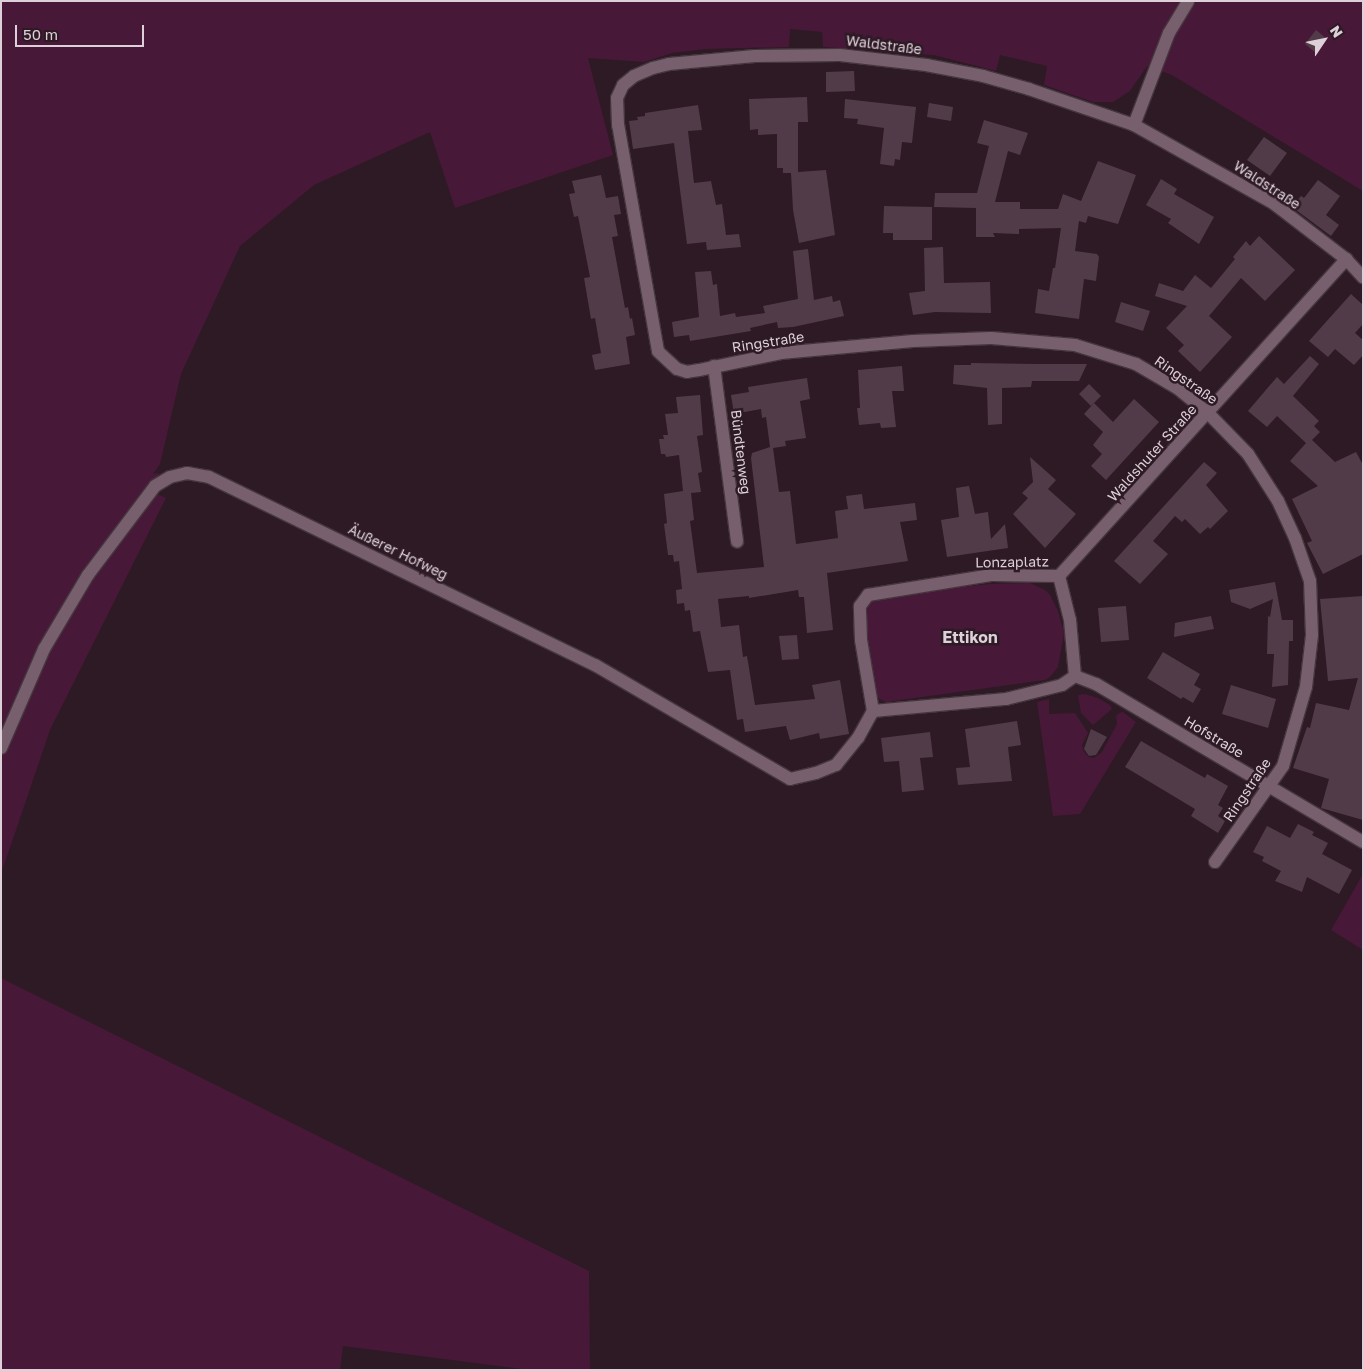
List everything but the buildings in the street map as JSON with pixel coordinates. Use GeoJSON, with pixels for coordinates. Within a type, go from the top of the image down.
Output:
{"type":"FeatureCollection","features":[{"type":"Feature","properties":{"kind":"street"},"geometry":{"type":"LineString","coordinates":[[1134,125],[1170,33],[1188,1]]}},
{"type":"Feature","properties":{"kind":"street","name":"Waldstraße"},"geometry":{"type":"LineString","coordinates":[[658,351],[618,125],[617,98],[623,84],[634,76],[669,64],[756,56],[840,55],[926,65],[983,76],[1029,89],[1134,125],[1273,203],[1346,259],[1363,277]]}},
{"type":"Feature","properties":{"kind":"street","name":"Waldshuter Straße"},"geometry":{"type":"LineString","coordinates":[[1060,576],[1346,259]]}},
{"type":"Feature","properties":{"kind":"street","name":"Ringstraße"},"geometry":{"type":"LineString","coordinates":[[658,351],[677,369],[688,372],[781,353],[828,348],[991,338],[1075,345],[1136,364],[1176,388],[1208,412],[1248,454],[1266,481],[1295,538],[1310,581],[1312,635],[1306,687],[1283,766],[1216,862]]}},
{"type":"Feature","properties":{"kind":"street","name":"Bündtenweg"},"geometry":{"type":"LineString","coordinates":[[714,366],[737,541]]}},
{"type":"Feature","properties":{"kind":"street","name":"Äußerer Hofweg"},"geometry":{"type":"LineString","coordinates":[[1,748],[44,649],[88,575],[154,486],[170,477],[187,473],[209,477],[596,665],[790,779],[816,773],[836,765],[858,738],[873,711]]}},
{"type":"Feature","properties":{"kind":"street","name":"Lonzaplatz"},"geometry":{"type":"LineString","coordinates":[[873,711],[861,640],[860,606],[868,595],[992,575],[1060,576],[1070,620],[1075,676]]}},
{"type":"Feature","properties":{"kind":"street"},"geometry":{"type":"LineString","coordinates":[[873,711],[1006,699],[1062,685],[1075,676]]}},
{"type":"Feature","properties":{"kind":"street","name":"Hofstraße"},"geometry":{"type":"LineString","coordinates":[[1075,676],[1096,684],[1363,842]]}},
{"type":"Feature","properties":{"kind":"shaded area"},"geometry":{"type":"Polygon","coordinates":[[[1,1],[1363,1],[1363,191],[1172,75],[1147,66],[1130,91],[1113,102],[1093,102],[1044,85],[1047,66],[1000,55],[996,71],[934,55],[823,47],[822,32],[790,29],[789,47],[705,49],[672,53],[644,62],[588,58],[613,155],[455,208],[430,132],[314,185],[240,246],[181,374],[160,464],[153,474],[159,473],[155,493],[166,498],[50,730],[1,874],[1,1]]]}},
{"type":"Feature","properties":{"kind":"shaded area"},"geometry":{"type":"Polygon","coordinates":[[[1030,583],[1045,590],[1050,595],[1058,611],[1064,633],[1058,667],[1050,677],[1045,680],[886,702],[878,698],[875,693],[864,611],[868,602],[877,596],[989,584],[1030,583]]]}},
{"type":"Feature","properties":{"kind":"shaded area"},"geometry":{"type":"Polygon","coordinates":[[[1085,694],[1098,698],[1110,705],[1112,709],[1093,725],[1081,713],[1078,695],[1085,694]]]}},
{"type":"Feature","properties":{"kind":"shaded area"},"geometry":{"type":"Polygon","coordinates":[[[1049,699],[1049,714],[1075,713],[1088,733],[1082,745],[1084,752],[1089,757],[1094,758],[1102,752],[1117,724],[1116,716],[1119,713],[1123,712],[1136,722],[1080,814],[1053,816],[1037,702],[1049,699]]]}},
{"type":"Feature","properties":{"kind":"shaded area"},"geometry":{"type":"Polygon","coordinates":[[[1363,874],[1363,950],[1331,930],[1363,874]]]}},
{"type":"Feature","properties":{"kind":"shaded area"},"geometry":{"type":"Polygon","coordinates":[[[1,978],[589,1271],[590,1370],[530,1370],[343,1346],[340,1370],[1,1370],[1,978]]]}},
{"type":"Feature","properties":{"kind":"district","name":"Ettikon"},"geometry":{"type":"Point","coordinates":[970,637]}}]}
